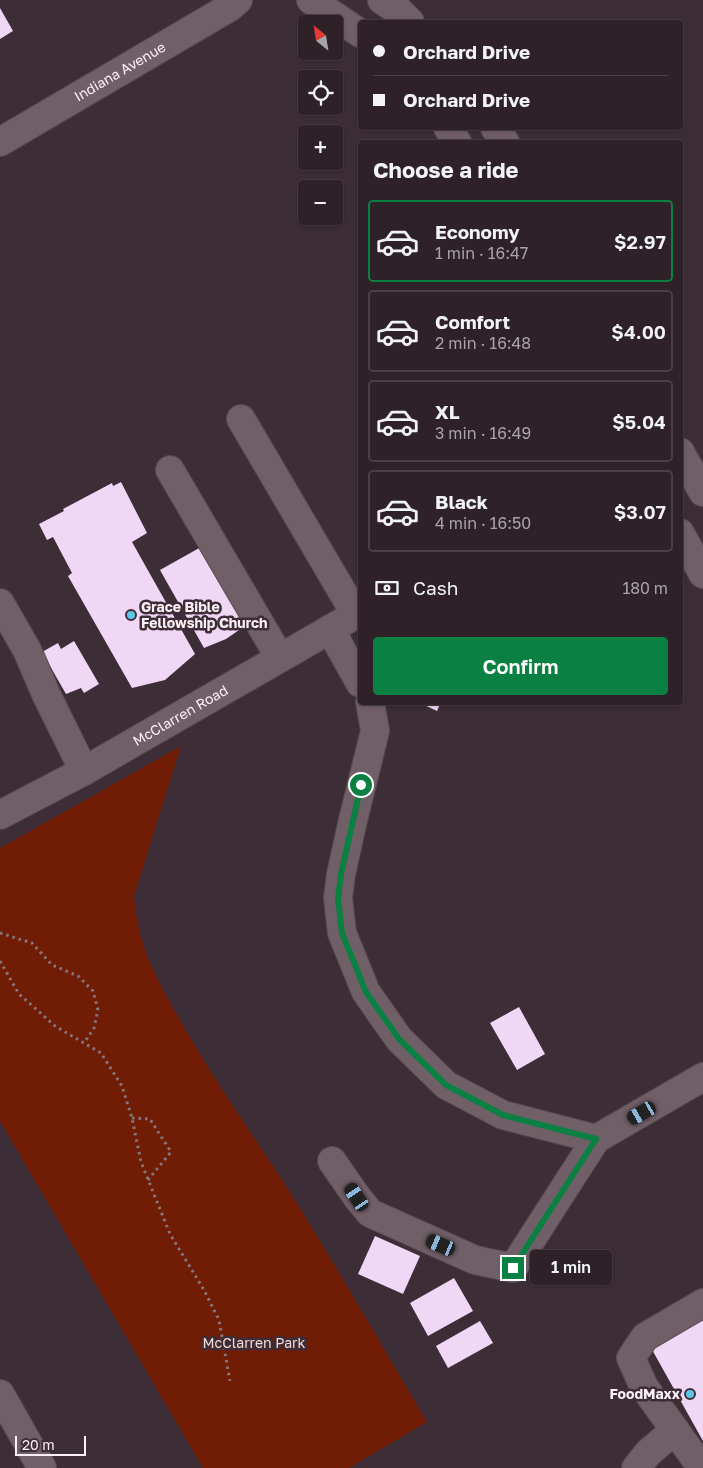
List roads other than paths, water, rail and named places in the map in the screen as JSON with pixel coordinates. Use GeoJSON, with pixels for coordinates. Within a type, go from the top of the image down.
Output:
{"type":"FeatureCollection","features":[{"type":"Feature","properties":{"kind":"street","name":"Indiana Avenue"},"geometry":{"type":"LineString","coordinates":[[0,142],[230,7],[238,0]]}},
{"type":"Feature","properties":{"kind":"street"},"geometry":{"type":"LineString","coordinates":[[311,0],[358,32]]}},
{"type":"Feature","properties":{"kind":"street"},"geometry":{"type":"LineString","coordinates":[[382,0],[408,20]]}},
{"type":"Feature","properties":{"kind":"street"},"geometry":{"type":"LineString","coordinates":[[241,420],[358,613]]}},
{"type":"Feature","properties":{"kind":"street"},"geometry":{"type":"LineString","coordinates":[[683,457],[702,489]]}},
{"type":"Feature","properties":{"kind":"street"},"geometry":{"type":"LineString","coordinates":[[170,470],[280,658]]}},
{"type":"Feature","properties":{"kind":"street"},"geometry":{"type":"LineString","coordinates":[[683,538],[703,574]]}},
{"type":"Feature","properties":{"kind":"street"},"geometry":{"type":"LineString","coordinates":[[0,603],[27,650],[46,694],[84,771]]}},
{"type":"Feature","properties":{"kind":"street","name":"McClarren Road"},"geometry":{"type":"LineString","coordinates":[[0,814],[84,771],[358,613]]}},
{"type":"Feature","properties":{"kind":"street"},"geometry":{"type":"LineString","coordinates":[[330,629],[358,679]]}},
{"type":"Feature","properties":{"kind":"street"},"geometry":{"type":"LineString","coordinates":[[371,705],[375,731],[350,829],[338,898],[342,933],[366,992],[399,1039],[446,1085],[503,1115],[596,1139]]}},
{"type":"Feature","properties":{"kind":"street"},"geometry":{"type":"LineString","coordinates":[[332,1161],[370,1213],[475,1260],[513,1268],[596,1139],[703,1077]]}},
{"type":"Feature","properties":{"kind":"street"},"geometry":{"type":"LineString","coordinates":[[702,1468],[644,1387],[631,1358],[645,1336],[703,1303]]}},
{"type":"Feature","properties":{"kind":"street"},"geometry":{"type":"LineString","coordinates":[[0,1394],[42,1468]]}},
{"type":"Feature","properties":{"kind":"street"},"geometry":{"type":"LineString","coordinates":[[636,1468],[648,1453],[675,1430]]}},
{"type":"Feature","properties":{"kind":"place","name":"Grace Bible Fellowship Church"},"geometry":{"type":"Point","coordinates":[131,615]}},
{"type":"Feature","properties":{"kind":"place","name":"FoodMaxx"},"geometry":{"type":"Point","coordinates":[690,1394]}},
{"type":"Feature","properties":{"kind":"park label","name":"McClarren Park"},"geometry":{"type":"Point","coordinates":[254,1343]}}]}
